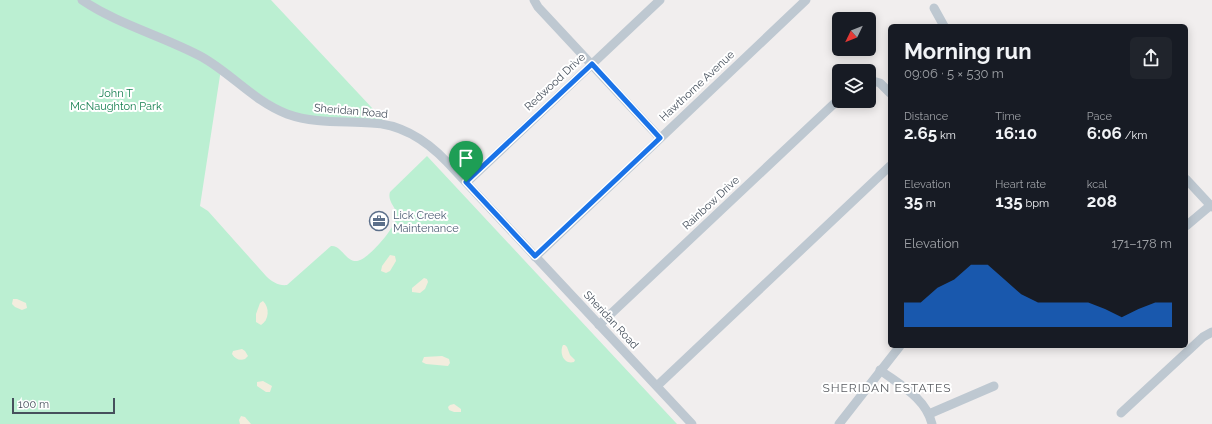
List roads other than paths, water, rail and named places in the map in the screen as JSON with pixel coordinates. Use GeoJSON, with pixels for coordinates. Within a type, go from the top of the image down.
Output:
{"type":"FeatureCollection","features":[{"type":"Feature","properties":{"kind":"street","name":"Sheridan Road"},"geometry":{"type":"LineString","coordinates":[[82,0],[106,15],[201,56],[221,69],[259,99],[287,114],[319,121],[388,125],[420,138],[466,182],[692,424]]}},
{"type":"Feature","properties":{"kind":"street"},"geometry":{"type":"LineString","coordinates":[[534,0],[538,7],[660,138]]}},
{"type":"Feature","properties":{"kind":"street","name":"Redwood Drive"},"geometry":{"type":"LineString","coordinates":[[466,182],[660,0]]}},
{"type":"Feature","properties":{"kind":"street","name":"Hawthorne Avenue"},"geometry":{"type":"LineString","coordinates":[[535,256],[806,0]]}},
{"type":"Feature","properties":{"kind":"street"},"geometry":{"type":"LineString","coordinates":[[934,8],[943,24]]}},
{"type":"Feature","properties":{"kind":"street"},"geometry":{"type":"LineString","coordinates":[[876,82],[880,83],[888,91]]}},
{"type":"Feature","properties":{"kind":"street","name":"Rainbow Drive"},"geometry":{"type":"LineString","coordinates":[[599,325],[832,106]]}},
{"type":"Feature","properties":{"kind":"street"},"geometry":{"type":"LineString","coordinates":[[657,386],[888,168]]}},
{"type":"Feature","properties":{"kind":"street"},"geometry":{"type":"LineString","coordinates":[[1188,181],[1211,206],[1188,224]]}},
{"type":"Feature","properties":{"kind":"street"},"geometry":{"type":"LineString","coordinates":[[1121,413],[1203,337],[1212,332]]}},
{"type":"Feature","properties":{"kind":"street"},"geometry":{"type":"LineString","coordinates":[[839,424],[898,348]]}},
{"type":"Feature","properties":{"kind":"street"},"geometry":{"type":"LineString","coordinates":[[880,370],[922,402],[929,414],[932,424]]}},
{"type":"Feature","properties":{"kind":"street"},"geometry":{"type":"LineString","coordinates":[[929,414],[994,386]]}},
{"type":"Feature","properties":{"kind":"place","name":"Lick Creek Maintenance"},"geometry":{"type":"Point","coordinates":[379,221]}},
{"type":"Feature","properties":{"kind":"district","name":"SHERIDAN ESTATES"},"geometry":{"type":"Point","coordinates":[887,388]}},
{"type":"Feature","properties":{"kind":"park label","name":"John T McNaughton Park"},"geometry":{"type":"Point","coordinates":[116,99]}}]}
